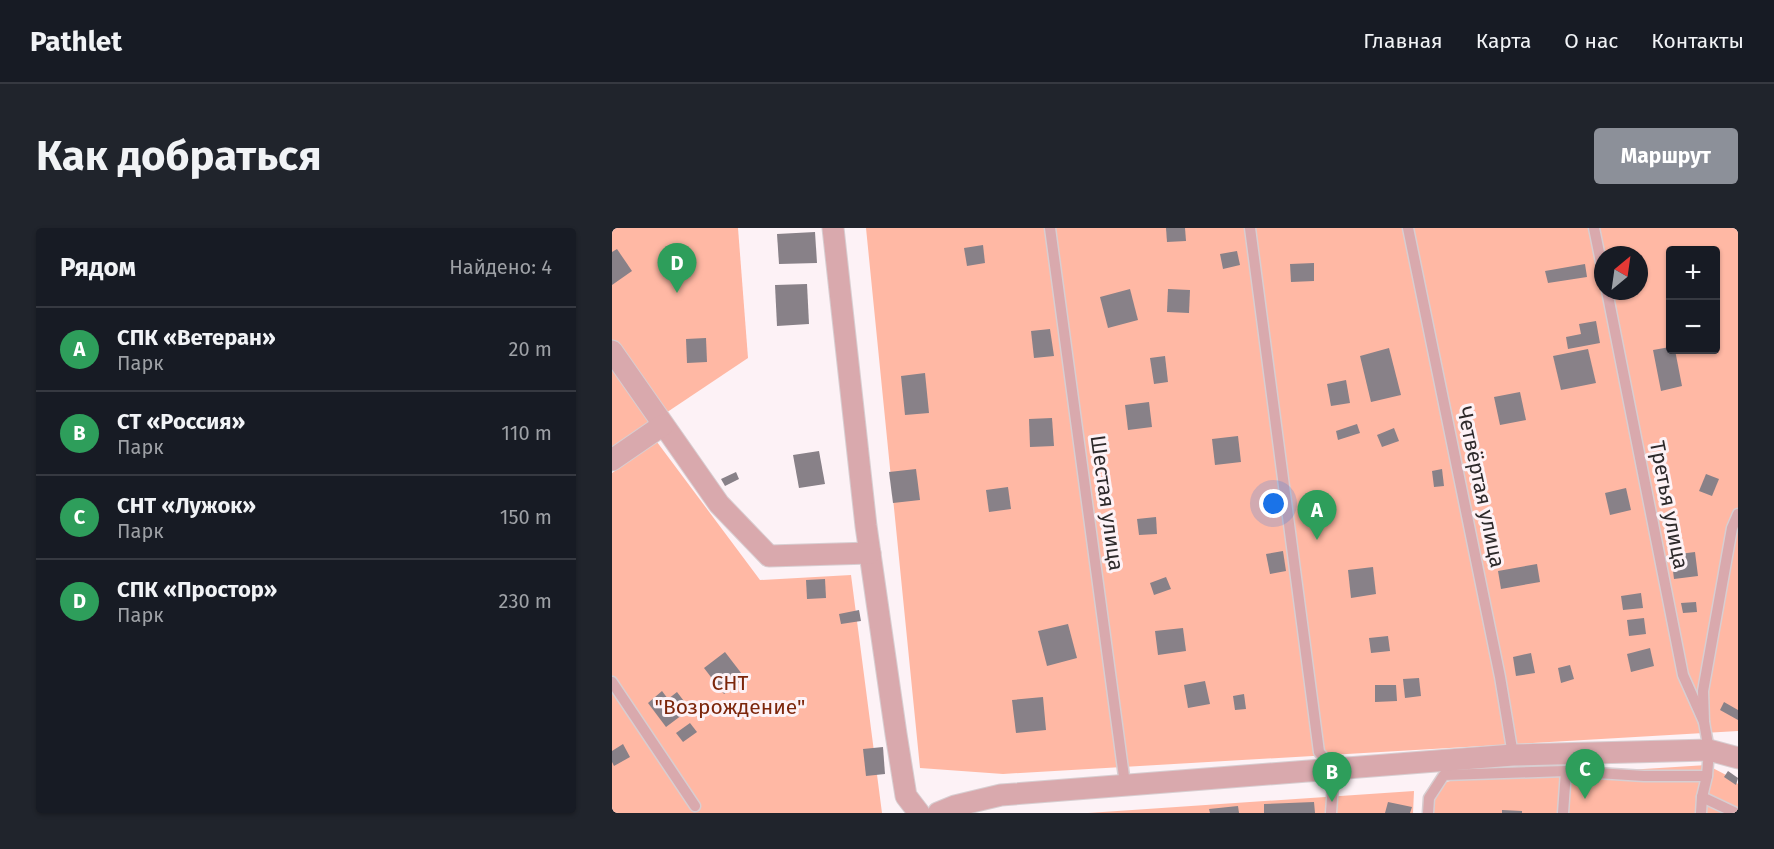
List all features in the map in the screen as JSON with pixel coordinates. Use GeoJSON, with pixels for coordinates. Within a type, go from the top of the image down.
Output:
{"type":"FeatureCollection","features":[{"type":"Feature","properties":{"kind":"street"},"geometry":{"type":"LineString","coordinates":[[833,228],[870,553],[906,796],[919,813]]}},
{"type":"Feature","properties":{"kind":"street"},"geometry":{"type":"LineString","coordinates":[[612,351],[719,504],[769,556],[870,553]]}},
{"type":"Feature","properties":{"kind":"street"},"geometry":{"type":"LineString","coordinates":[[612,460],[663,424]]}},
{"type":"Feature","properties":{"kind":"street"},"geometry":{"type":"LineString","coordinates":[[938,813],[955,806],[1001,795],[1513,755],[1709,750],[1738,758]]}},
{"type":"Feature","properties":{"kind":"lane","name":"Шестая улица"},"geometry":{"type":"LineString","coordinates":[[1050,228],[1125,784]]}},
{"type":"Feature","properties":{"kind":"lane"},"geometry":{"type":"LineString","coordinates":[[1250,228],[1319,752],[1334,769],[1331,813]]}},
{"type":"Feature","properties":{"kind":"lane","name":"Четвёртая улица"},"geometry":{"type":"LineString","coordinates":[[1408,228],[1500,677],[1513,755]]}},
{"type":"Feature","properties":{"kind":"lane"},"geometry":{"type":"LineString","coordinates":[[1594,228],[1598,246]]}},
{"type":"Feature","properties":{"kind":"lane","name":"Третья улица"},"geometry":{"type":"LineString","coordinates":[[1609,300],[1683,675],[1704,722]]}},
{"type":"Feature","properties":{"kind":"lane"},"geometry":{"type":"LineString","coordinates":[[1701,813],[1709,750],[1704,722],[1703,691],[1732,528],[1738,514]]}},
{"type":"Feature","properties":{"kind":"lane"},"geometry":{"type":"LineString","coordinates":[[612,682],[695,806]]}},
{"type":"Feature","properties":{"kind":"lane"},"geometry":{"type":"LineString","coordinates":[[1428,813],[1429,798],[1444,775],[1566,771],[1644,776],[1707,776]]}},
{"type":"Feature","properties":{"kind":"lane"},"geometry":{"type":"LineString","coordinates":[[1563,813],[1566,771]]}},
{"type":"Feature","properties":{"kind":"lane"},"geometry":{"type":"LineString","coordinates":[[1702,797],[1736,813]]}},
{"type":"Feature","properties":{"kind":"green space"},"geometry":{"type":"Polygon","coordinates":[[[612,228],[738,228],[748,358],[612,449],[612,228]]]}},
{"type":"Feature","properties":{"kind":"green space"},"geometry":{"type":"Polygon","coordinates":[[[866,228],[1738,228],[1738,731],[1003,774],[920,768],[866,228]]]}},
{"type":"Feature","properties":{"kind":"green space","name":"СНТ \"Возрождение\""},"geometry":{"type":"Polygon","coordinates":[[[657,442],[760,580],[851,575],[882,813],[612,813],[612,473],[657,442]]]}},
{"type":"Feature","properties":{"kind":"green space"},"geometry":{"type":"Polygon","coordinates":[[[1707,765],[1738,784],[1738,813],[1431,813],[1433,786],[1450,781],[1707,765]]]}},
{"type":"Feature","properties":{"kind":"green space"},"geometry":{"type":"Polygon","coordinates":[[[1414,791],[1413,813],[1088,813],[1414,791]]]}},
{"type":"Feature","properties":{"kind":"building"},"geometry":{"type":"Polygon","coordinates":[[[1166,228],[1185,228],[1186,241],[1167,242],[1166,228]]]}},
{"type":"Feature","properties":{"kind":"building"},"geometry":{"type":"Polygon","coordinates":[[[815,232],[817,263],[779,264],[777,234],[815,232]]]}},
{"type":"Feature","properties":{"kind":"building"},"geometry":{"type":"Polygon","coordinates":[[[983,245],[985,263],[967,266],[964,248],[983,245]]]}},
{"type":"Feature","properties":{"kind":"building"},"geometry":{"type":"Polygon","coordinates":[[[617,249],[632,271],[612,285],[612,252],[617,249]]]}},
{"type":"Feature","properties":{"kind":"building"},"geometry":{"type":"Polygon","coordinates":[[[1237,251],[1240,265],[1223,269],[1220,254],[1237,251]]]}},
{"type":"Feature","properties":{"kind":"building"},"geometry":{"type":"Polygon","coordinates":[[[1314,263],[1314,281],[1291,282],[1290,264],[1314,263]]]}},
{"type":"Feature","properties":{"kind":"building"},"geometry":{"type":"Polygon","coordinates":[[[1585,264],[1587,277],[1548,283],[1545,271],[1585,264]]]}},
{"type":"Feature","properties":{"kind":"building"},"geometry":{"type":"Polygon","coordinates":[[[807,284],[809,324],[777,326],[775,285],[807,284]]]}},
{"type":"Feature","properties":{"kind":"building"},"geometry":{"type":"Polygon","coordinates":[[[1130,289],[1138,320],[1108,328],[1100,297],[1130,289]]]}},
{"type":"Feature","properties":{"kind":"building"},"geometry":{"type":"Polygon","coordinates":[[[1168,289],[1190,290],[1189,313],[1167,312],[1168,289]]]}},
{"type":"Feature","properties":{"kind":"building"},"geometry":{"type":"Polygon","coordinates":[[[1596,321],[1600,343],[1568,349],[1566,337],[1581,334],[1579,324],[1596,321]]]}},
{"type":"Feature","properties":{"kind":"building"},"geometry":{"type":"Polygon","coordinates":[[[1050,329],[1054,356],[1034,358],[1031,331],[1050,329]]]}},
{"type":"Feature","properties":{"kind":"building"},"geometry":{"type":"Polygon","coordinates":[[[706,338],[707,362],[687,363],[686,339],[706,338]]]}},
{"type":"Feature","properties":{"kind":"building"},"geometry":{"type":"Polygon","coordinates":[[[1389,348],[1401,395],[1371,402],[1360,356],[1389,348]]]}},
{"type":"Feature","properties":{"kind":"building"},"geometry":{"type":"Polygon","coordinates":[[[1666,348],[1666,354],[1676,354],[1682,386],[1661,391],[1653,350],[1666,348]]]}},
{"type":"Feature","properties":{"kind":"building"},"geometry":{"type":"Polygon","coordinates":[[[1588,349],[1596,383],[1561,390],[1553,356],[1588,349]]]}},
{"type":"Feature","properties":{"kind":"building"},"geometry":{"type":"Polygon","coordinates":[[[1165,356],[1168,382],[1154,384],[1150,358],[1165,356]]]}},
{"type":"Feature","properties":{"kind":"building"},"geometry":{"type":"Polygon","coordinates":[[[925,373],[929,413],[905,415],[901,376],[925,373]]]}},
{"type":"Feature","properties":{"kind":"building"},"geometry":{"type":"Polygon","coordinates":[[[1346,380],[1350,403],[1331,406],[1327,384],[1346,380]]]}},
{"type":"Feature","properties":{"kind":"building"},"geometry":{"type":"Polygon","coordinates":[[[1520,392],[1526,420],[1500,425],[1494,397],[1520,392]]]}},
{"type":"Feature","properties":{"kind":"building"},"geometry":{"type":"Polygon","coordinates":[[[1149,402],[1152,427],[1128,430],[1125,405],[1149,402]]]}},
{"type":"Feature","properties":{"kind":"building"},"geometry":{"type":"Polygon","coordinates":[[[1052,418],[1054,446],[1030,447],[1029,419],[1052,418]]]}},
{"type":"Feature","properties":{"kind":"building"},"geometry":{"type":"Polygon","coordinates":[[[1357,424],[1360,433],[1338,440],[1336,431],[1357,424]]]}},
{"type":"Feature","properties":{"kind":"building"},"geometry":{"type":"Polygon","coordinates":[[[1394,428],[1399,441],[1382,447],[1377,435],[1394,428]]]}},
{"type":"Feature","properties":{"kind":"building"},"geometry":{"type":"Polygon","coordinates":[[[1238,436],[1241,462],[1215,465],[1212,439],[1238,436]]]}},
{"type":"Feature","properties":{"kind":"building"},"geometry":{"type":"Polygon","coordinates":[[[819,451],[825,484],[799,488],[793,455],[819,451]]]}},
{"type":"Feature","properties":{"kind":"building"},"geometry":{"type":"Polygon","coordinates":[[[916,469],[920,500],[893,503],[889,472],[916,469]]]}},
{"type":"Feature","properties":{"kind":"building"},"geometry":{"type":"Polygon","coordinates":[[[1442,469],[1444,486],[1434,487],[1432,471],[1442,469]]]}},
{"type":"Feature","properties":{"kind":"building"},"geometry":{"type":"Polygon","coordinates":[[[736,472],[739,479],[725,486],[721,479],[736,472]]]}},
{"type":"Feature","properties":{"kind":"building"},"geometry":{"type":"Polygon","coordinates":[[[1706,474],[1719,479],[1712,496],[1699,491],[1706,474]]]}},
{"type":"Feature","properties":{"kind":"building"},"geometry":{"type":"Polygon","coordinates":[[[1008,487],[1011,509],[989,512],[986,490],[1008,487]]]}},
{"type":"Feature","properties":{"kind":"building"},"geometry":{"type":"Polygon","coordinates":[[[1626,488],[1631,510],[1610,515],[1605,493],[1626,488]]]}},
{"type":"Feature","properties":{"kind":"building"},"geometry":{"type":"Polygon","coordinates":[[[1156,517],[1157,534],[1139,535],[1137,519],[1156,517]]]}},
{"type":"Feature","properties":{"kind":"building"},"geometry":{"type":"Polygon","coordinates":[[[1283,551],[1286,571],[1270,574],[1266,554],[1283,551]]]}},
{"type":"Feature","properties":{"kind":"building"},"geometry":{"type":"Polygon","coordinates":[[[1695,552],[1698,576],[1674,579],[1671,555],[1695,552]]]}},
{"type":"Feature","properties":{"kind":"building"},"geometry":{"type":"Polygon","coordinates":[[[1537,564],[1540,582],[1501,589],[1498,571],[1537,564]]]}},
{"type":"Feature","properties":{"kind":"building"},"geometry":{"type":"Polygon","coordinates":[[[1373,567],[1376,594],[1351,598],[1348,570],[1373,567]]]}},
{"type":"Feature","properties":{"kind":"building"},"geometry":{"type":"Polygon","coordinates":[[[1166,577],[1171,589],[1154,595],[1150,583],[1166,577]]]}},
{"type":"Feature","properties":{"kind":"building"},"geometry":{"type":"Polygon","coordinates":[[[825,579],[826,598],[807,599],[806,580],[825,579]]]}},
{"type":"Feature","properties":{"kind":"building"},"geometry":{"type":"Polygon","coordinates":[[[1641,593],[1643,608],[1623,610],[1621,596],[1641,593]]]}},
{"type":"Feature","properties":{"kind":"building"},"geometry":{"type":"Polygon","coordinates":[[[1696,602],[1697,612],[1683,613],[1681,603],[1696,602]]]}},
{"type":"Feature","properties":{"kind":"building"},"geometry":{"type":"Polygon","coordinates":[[[859,610],[861,621],[841,624],[839,614],[859,610]]]}},
{"type":"Feature","properties":{"kind":"building"},"geometry":{"type":"Polygon","coordinates":[[[1644,618],[1646,634],[1629,636],[1627,620],[1644,618]]]}},
{"type":"Feature","properties":{"kind":"building"},"geometry":{"type":"Polygon","coordinates":[[[1068,624],[1077,658],[1047,666],[1038,631],[1068,624]]]}},
{"type":"Feature","properties":{"kind":"building"},"geometry":{"type":"Polygon","coordinates":[[[1183,628],[1186,651],[1158,655],[1155,631],[1183,628]]]}},
{"type":"Feature","properties":{"kind":"building"},"geometry":{"type":"Polygon","coordinates":[[[1388,636],[1390,651],[1371,653],[1369,638],[1388,636]]]}},
{"type":"Feature","properties":{"kind":"building"},"geometry":{"type":"Polygon","coordinates":[[[1650,648],[1654,666],[1631,672],[1627,654],[1650,648]]]}},
{"type":"Feature","properties":{"kind":"building"},"geometry":{"type":"Polygon","coordinates":[[[725,652],[745,678],[724,694],[704,668],[725,652]]]}},
{"type":"Feature","properties":{"kind":"building"},"geometry":{"type":"Polygon","coordinates":[[[1531,653],[1535,673],[1516,676],[1513,657],[1531,653]]]}},
{"type":"Feature","properties":{"kind":"building"},"geometry":{"type":"Polygon","coordinates":[[[1570,665],[1574,679],[1561,683],[1558,668],[1570,665]]]}},
{"type":"Feature","properties":{"kind":"building"},"geometry":{"type":"Polygon","coordinates":[[[1419,678],[1421,696],[1405,698],[1403,679],[1419,678]]]}},
{"type":"Feature","properties":{"kind":"building"},"geometry":{"type":"Polygon","coordinates":[[[1205,681],[1210,704],[1188,708],[1184,685],[1205,681]]]}},
{"type":"Feature","properties":{"kind":"building"},"geometry":{"type":"Polygon","coordinates":[[[1375,685],[1396,685],[1397,701],[1375,702],[1375,685]]]}},
{"type":"Feature","properties":{"kind":"building"},"geometry":{"type":"Polygon","coordinates":[[[662,691],[668,699],[677,692],[690,709],[666,727],[648,703],[662,691]]]}},
{"type":"Feature","properties":{"kind":"building"},"geometry":{"type":"Polygon","coordinates":[[[1244,694],[1246,709],[1235,710],[1233,696],[1244,694]]]}},
{"type":"Feature","properties":{"kind":"building"},"geometry":{"type":"Polygon","coordinates":[[[1043,697],[1046,730],[1016,733],[1012,700],[1043,697]]]}},
{"type":"Feature","properties":{"kind":"building"},"geometry":{"type":"Polygon","coordinates":[[[1724,702],[1738,710],[1738,720],[1720,710],[1724,702]]]}},
{"type":"Feature","properties":{"kind":"building"},"geometry":{"type":"Polygon","coordinates":[[[690,723],[697,732],[683,742],[676,733],[690,723]]]}},
{"type":"Feature","properties":{"kind":"building"},"geometry":{"type":"Polygon","coordinates":[[[623,744],[630,757],[614,766],[612,751],[623,744]]]}},
{"type":"Feature","properties":{"kind":"building"},"geometry":{"type":"Polygon","coordinates":[[[883,747],[885,774],[866,776],[863,749],[883,747]]]}},
{"type":"Feature","properties":{"kind":"building"},"geometry":{"type":"Polygon","coordinates":[[[1728,771],[1738,778],[1736,785],[1724,777],[1728,771]]]}},
{"type":"Feature","properties":{"kind":"building"},"geometry":{"type":"Polygon","coordinates":[[[1314,802],[1315,813],[1264,813],[1264,804],[1314,802]]]}},
{"type":"Feature","properties":{"kind":"building"},"geometry":{"type":"Polygon","coordinates":[[[1388,802],[1412,807],[1410,813],[1385,813],[1388,802]]]}},
{"type":"Feature","properties":{"kind":"building"},"geometry":{"type":"Polygon","coordinates":[[[1238,806],[1239,813],[1210,813],[1209,809],[1238,806]]]}},
{"type":"Feature","properties":{"kind":"building"},"geometry":{"type":"Polygon","coordinates":[[[1502,810],[1522,811],[1522,813],[1502,813],[1502,810]]]}},
{"type":"Feature","properties":{"kind":"place","name":"СПК «Простор»"},"geometry":{"type":"Point","coordinates":[677,293]}},
{"type":"Feature","properties":{"kind":"place","name":"СПК «Ветеран»"},"geometry":{"type":"Point","coordinates":[1317,540]}},
{"type":"Feature","properties":{"kind":"place","name":"СНТ «Лужок»"},"geometry":{"type":"Point","coordinates":[1585,799]}},
{"type":"Feature","properties":{"kind":"place","name":"СТ «Россия»"},"geometry":{"type":"Point","coordinates":[1332,802]}}]}
